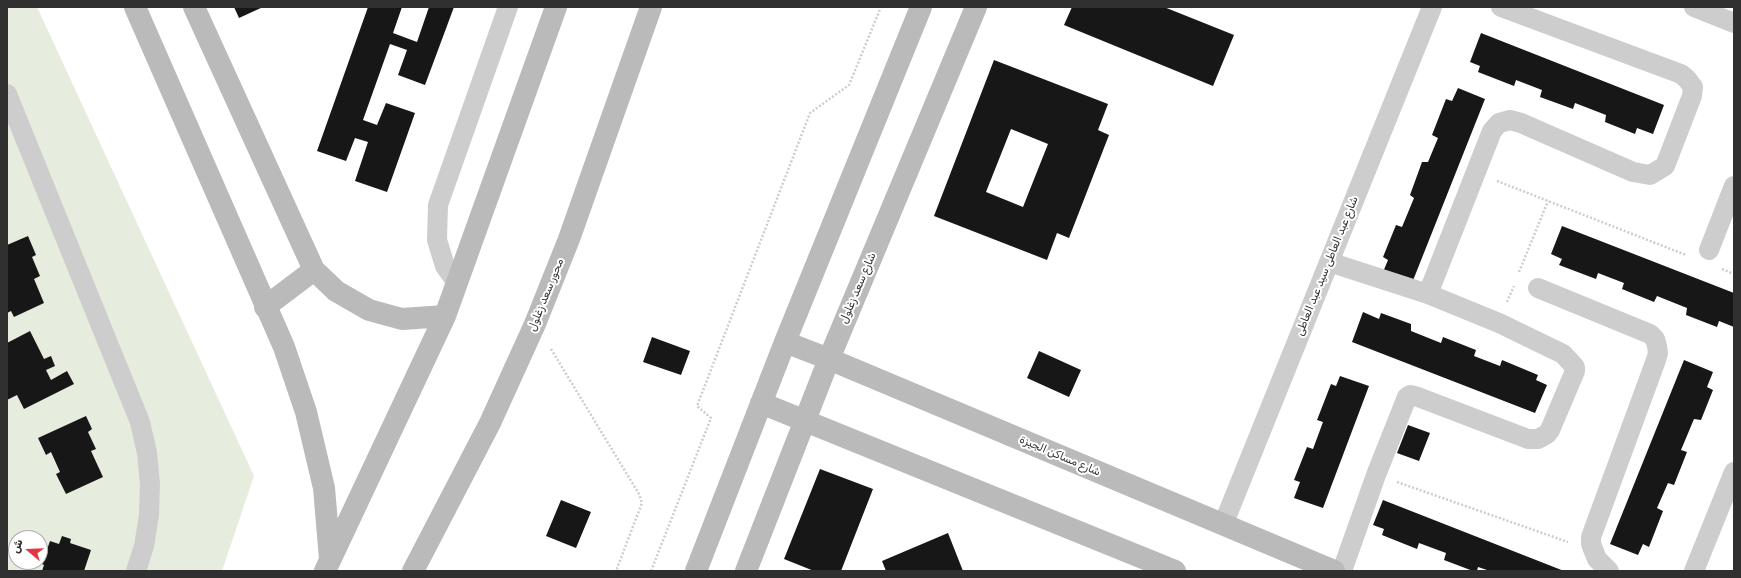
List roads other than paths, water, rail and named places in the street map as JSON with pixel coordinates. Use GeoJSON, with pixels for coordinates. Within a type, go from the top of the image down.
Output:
{"type":"FeatureCollection","features":[{"type":"Feature","properties":{"kind":"street"},"geometry":{"type":"LineString","coordinates":[[135,7],[265,307],[284,347],[306,412],[324,488],[328,565]]}},
{"type":"Feature","properties":{"kind":"street"},"geometry":{"type":"LineString","coordinates":[[194,7],[314,270],[336,291],[369,310],[402,319],[444,316]]}},
{"type":"Feature","properties":{"kind":"street"},"geometry":{"type":"LineString","coordinates":[[457,283],[445,266],[437,240],[438,205],[508,7]]}},
{"type":"Feature","properties":{"kind":"street"},"geometry":{"type":"LineString","coordinates":[[328,565],[444,316],[556,7]]}},
{"type":"Feature","properties":{"kind":"street","name":"محور سعد زغلول"},"geometry":{"type":"LineString","coordinates":[[413,571],[490,423],[536,324],[569,239],[651,7]]}},
{"type":"Feature","properties":{"kind":"street"},"geometry":{"type":"LineString","coordinates":[[696,571],[761,403],[921,7]]}},
{"type":"Feature","properties":{"kind":"street","name":"شارع سعد زغلول"},"geometry":{"type":"LineString","coordinates":[[746,571],[829,359],[976,7]]}},
{"type":"Feature","properties":{"kind":"street","name":"شارع عبد العاطى سيد عبد العاطى"},"geometry":{"type":"LineString","coordinates":[[1223,525],[1432,7]]}},
{"type":"Feature","properties":{"kind":"street"},"geometry":{"type":"LineString","coordinates":[[1428,294],[1492,131],[1499,123],[1510,120],[1521,123],[1633,172],[1650,175],[1665,166],[1692,96],[1692,87],[1687,79],[1681,74],[1501,7]]}},
{"type":"Feature","properties":{"kind":"street"},"geometry":{"type":"LineString","coordinates":[[1694,7],[1734,23]]}},
{"type":"Feature","properties":{"kind":"street"},"geometry":{"type":"LineString","coordinates":[[7,94],[140,422],[147,453],[150,484],[149,515],[144,546],[136,571]]}},
{"type":"Feature","properties":{"kind":"street"},"geometry":{"type":"LineString","coordinates":[[1709,250],[1734,186]]}},
{"type":"Feature","properties":{"kind":"street"},"geometry":{"type":"LineString","coordinates":[[1329,262],[1428,294],[1499,323],[1564,354],[1575,366],[1575,371],[1547,434],[1538,440],[1528,439],[1418,397],[1410,395],[1407,396],[1404,400],[1376,475],[1342,571]]}},
{"type":"Feature","properties":{"kind":"street"},"geometry":{"type":"LineString","coordinates":[[265,307],[314,270]]}},
{"type":"Feature","properties":{"kind":"street"},"geometry":{"type":"LineString","coordinates":[[1538,288],[1650,334],[1655,339],[1657,346],[1658,353],[1656,360],[1592,537],[1593,551],[1597,559],[1609,571]]}},
{"type":"Feature","properties":{"kind":"street","name":"شارع مساكن الجيزة"},"geometry":{"type":"LineString","coordinates":[[786,342],[1334,571]]}},
{"type":"Feature","properties":{"kind":"street"},"geometry":{"type":"LineString","coordinates":[[761,403],[1175,571]]}},
{"type":"Feature","properties":{"kind":"street"},"geometry":{"type":"LineString","coordinates":[[1694,571],[1734,472]]}}]}
